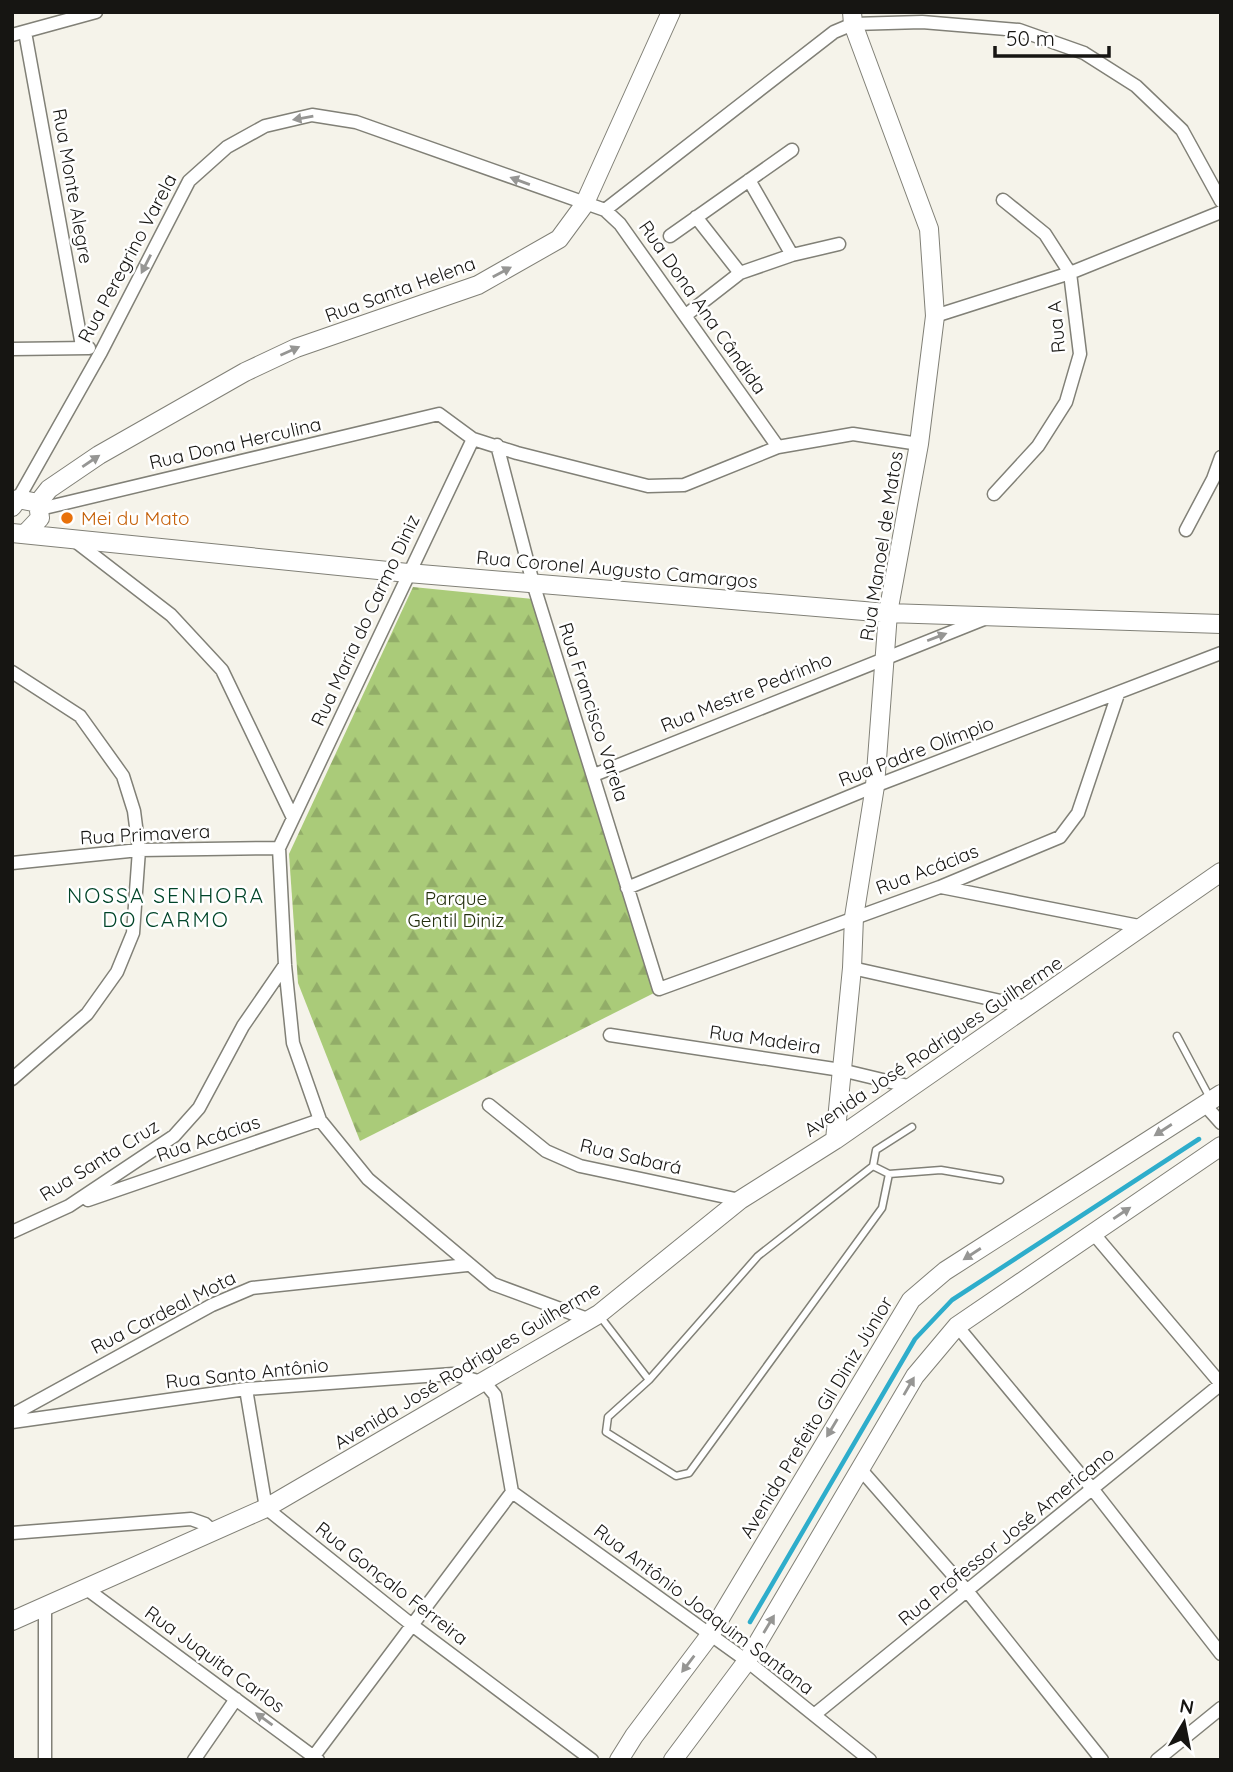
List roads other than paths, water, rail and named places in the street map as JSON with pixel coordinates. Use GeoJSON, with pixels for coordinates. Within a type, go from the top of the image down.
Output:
{"type":"FeatureCollection","features":[{"type":"Feature","properties":{"kind":"street"},"geometry":{"type":"LineString","coordinates":[[19,34],[96,12]]}},
{"type":"Feature","properties":{"kind":"street","name":"Rua Santa Helena"},"geometry":{"type":"LineString","coordinates":[[33,515],[99,455],[255,367],[296,348],[478,285],[530,258],[559,239],[584,205],[671,12]]}},
{"type":"Feature","properties":{"kind":"street"},"geometry":{"type":"LineString","coordinates":[[584,205],[605,210],[852,18],[923,17],[1019,30],[1084,53],[1136,86],[1182,130],[1221,201]]}},
{"type":"Feature","properties":{"kind":"street","name":"Rua Manoel de Matos"},"geometry":{"type":"LineString","coordinates":[[835,1140],[852,968],[854,917],[876,786],[888,613],[919,444],[935,316],[929,229],[852,18]]}},
{"type":"Feature","properties":{"kind":"street","name":"Rua Monte Alegre"},"geometry":{"type":"LineString","coordinates":[[19,34],[82,346]]}},
{"type":"Feature","properties":{"kind":"street","name":"Rua Peregrino Varela"},"geometry":{"type":"LineString","coordinates":[[14,505],[100,352],[189,181],[226,147],[265,126],[312,115],[356,122],[584,205]]}},
{"type":"Feature","properties":{"kind":"street"},"geometry":{"type":"LineString","coordinates":[[670,236],[792,150]]}},
{"type":"Feature","properties":{"kind":"street"},"geometry":{"type":"LineString","coordinates":[[749,180],[792,255]]}},
{"type":"Feature","properties":{"kind":"street","name":"Rua A"},"geometry":{"type":"LineString","coordinates":[[994,494],[1038,446],[1066,402],[1080,354],[1070,274],[1045,234],[1003,200]]}},
{"type":"Feature","properties":{"kind":"street","name":"Rua Dona Ana Cândida"},"geometry":{"type":"LineString","coordinates":[[605,210],[620,224],[778,447]]}},
{"type":"Feature","properties":{"kind":"street"},"geometry":{"type":"LineString","coordinates":[[935,316],[1070,274],[1221,212]]}},
{"type":"Feature","properties":{"kind":"street"},"geometry":{"type":"LineString","coordinates":[[696,217],[740,273]]}},
{"type":"Feature","properties":{"kind":"street"},"geometry":{"type":"LineString","coordinates":[[686,315],[740,273],[792,255],[839,244]]}},
{"type":"Feature","properties":{"kind":"street"},"geometry":{"type":"LineString","coordinates":[[12,349],[82,346],[100,352]]}},
{"type":"Feature","properties":{"kind":"street","name":"Rua Dona Herculina"},"geometry":{"type":"LineString","coordinates":[[33,515],[439,414],[473,439]]}},
{"type":"Feature","properties":{"kind":"street"},"geometry":{"type":"LineString","coordinates":[[473,439],[517,453],[648,486],[684,485],[778,447],[853,434],[919,444]]}},
{"type":"Feature","properties":{"kind":"street","name":"Rua Maria do Carmo Diniz"},"geometry":{"type":"LineString","coordinates":[[279,848],[473,439]]}},
{"type":"Feature","properties":{"kind":"street","name":"Rua Francisco Varela"},"geometry":{"type":"LineString","coordinates":[[497,445],[533,583],[659,989]]}},
{"type":"Feature","properties":{"kind":"street"},"geometry":{"type":"LineString","coordinates":[[1186,530],[1217,480],[1221,457]]}},
{"type":"Feature","properties":{"kind":"street"},"geometry":{"type":"LineString","coordinates":[[31,475],[33,515]]}},
{"type":"Feature","properties":{"kind":"street","name":"Rua Coronel Augusto Camargos"},"geometry":{"type":"LineString","coordinates":[[14,505],[75,541],[408,573],[888,613],[1221,624]]}},
{"type":"Feature","properties":{"kind":"street"},"geometry":{"type":"LineString","coordinates":[[75,541],[171,615],[222,670],[293,818]]}},
{"type":"Feature","properties":{"kind":"street","name":"Rua Mestre Pedrinho"},"geometry":{"type":"LineString","coordinates":[[594,775],[991,616]]}},
{"type":"Feature","properties":{"kind":"street","name":"Rua Padre Olímpio"},"geometry":{"type":"LineString","coordinates":[[627,888],[876,786],[1221,653]]}},
{"type":"Feature","properties":{"kind":"street"},"geometry":{"type":"LineString","coordinates":[[12,672],[80,716],[123,776],[134,811],[139,850],[133,933],[117,972],[87,1014],[12,1079]]}},
{"type":"Feature","properties":{"kind":"street","name":"Rua Acácias"},"geometry":{"type":"LineString","coordinates":[[659,989],[940,887],[1060,837],[1078,813],[1118,694]]}},
{"type":"Feature","properties":{"kind":"street"},"geometry":{"type":"LineString","coordinates":[[279,848],[285,965],[293,1043],[320,1120],[368,1180],[467,1265],[493,1283],[594,1317]]}},
{"type":"Feature","properties":{"kind":"street","name":"Rua Primavera"},"geometry":{"type":"LineString","coordinates":[[12,863],[139,850],[279,848]]}},
{"type":"Feature","properties":{"kind":"street","name":"Avenida José Rodrigues Guilherme"},"geometry":{"type":"LineString","coordinates":[[12,1621],[88,1590],[266,1508],[485,1383],[594,1317],[740,1200],[835,1140],[1221,872]]}},
{"type":"Feature","properties":{"kind":"street"},"geometry":{"type":"LineString","coordinates":[[940,887],[1143,926]]}},
{"type":"Feature","properties":{"kind":"street","name":"Rua Santa Cruz"},"geometry":{"type":"LineString","coordinates":[[12,1232],[69,1206],[174,1136],[199,1108],[243,1026],[285,965]]}},
{"type":"Feature","properties":{"kind":"street"},"geometry":{"type":"LineString","coordinates":[[852,968],[1027,1007]]}},
{"type":"Feature","properties":{"kind":"street","name":"Rua Madeira"},"geometry":{"type":"LineString","coordinates":[[610,1035],[842,1070],[912,1087]]}},
{"type":"Feature","properties":{"kind":"street"},"geometry":{"type":"LineString","coordinates":[[1212,1099],[1221,1123]]}},
{"type":"Feature","properties":{"kind":"street","name":"Avenida Prefeito Gil Diniz Júnior"},"geometry":{"type":"LineString","coordinates":[[619,1760],[710,1635],[911,1300],[945,1271],[1212,1099]]}},
{"type":"Feature","properties":{"kind":"street","name":"Rua Sabará"},"geometry":{"type":"LineString","coordinates":[[489,1105],[546,1151],[580,1167],[740,1200]]}},
{"type":"Feature","properties":{"kind":"street","name":"Rua Acácias"},"geometry":{"type":"LineString","coordinates":[[69,1206],[320,1120]]}},
{"type":"Feature","properties":{"kind":"street"},"geometry":{"type":"LineString","coordinates":[[673,1760],[747,1661],[862,1471],[915,1376],[957,1326],[1221,1146]]}},
{"type":"Feature","properties":{"kind":"street"},"geometry":{"type":"LineString","coordinates":[[1093,1233],[1221,1384]]}},
{"type":"Feature","properties":{"kind":"street","name":"Rua Cardeal Mota"},"geometry":{"type":"LineString","coordinates":[[12,1415],[212,1305],[252,1288],[467,1265]]}},
{"type":"Feature","properties":{"kind":"street"},"geometry":{"type":"LineString","coordinates":[[957,1326],[1094,1491],[1221,1654]]}},
{"type":"Feature","properties":{"kind":"street","name":"Rua Santo Antônio"},"geometry":{"type":"LineString","coordinates":[[12,1422],[246,1389],[453,1374],[485,1383]]}},
{"type":"Feature","properties":{"kind":"street"},"geometry":{"type":"LineString","coordinates":[[314,1759],[512,1492],[495,1395],[485,1383]]}},
{"type":"Feature","properties":{"kind":"street","name":"Rua Professor José Americano"},"geometry":{"type":"LineString","coordinates":[[814,1716],[1094,1491],[1221,1384]]}},
{"type":"Feature","properties":{"kind":"street"},"geometry":{"type":"LineString","coordinates":[[246,1389],[266,1508]]}},
{"type":"Feature","properties":{"kind":"street"},"geometry":{"type":"LineString","coordinates":[[862,1471],[968,1592],[1102,1760]]}},
{"type":"Feature","properties":{"kind":"street","name":"Rua Antônio Joaquim Santana"},"geometry":{"type":"LineString","coordinates":[[512,1492],[747,1661],[870,1760]]}},
{"type":"Feature","properties":{"kind":"street","name":"Rua Gonçalo Ferreira"},"geometry":{"type":"LineString","coordinates":[[266,1508],[412,1625],[592,1760]]}},
{"type":"Feature","properties":{"kind":"street"},"geometry":{"type":"LineString","coordinates":[[12,1533],[191,1519],[205,1524],[214,1532]]}},
{"type":"Feature","properties":{"kind":"street","name":"Rua Juquita Carlos"},"geometry":{"type":"LineString","coordinates":[[88,1590],[314,1759]]}},
{"type":"Feature","properties":{"kind":"street"},"geometry":{"type":"LineString","coordinates":[[45,1608],[45,1760]]}},
{"type":"Feature","properties":{"kind":"street"},"geometry":{"type":"LineString","coordinates":[[194,1760],[236,1699]]}},
{"type":"Feature","properties":{"kind":"street"},"geometry":{"type":"LineString","coordinates":[[1157,1760],[1221,1708]]}},
{"type":"Feature","properties":{"kind":"lane"},"geometry":{"type":"LineString","coordinates":[[1177,1036],[1212,1099]]}},
{"type":"Feature","properties":{"kind":"lane"},"geometry":{"type":"LineString","coordinates":[[889,1174],[882,1208],[689,1474],[676,1476],[606,1432],[608,1417],[649,1380],[758,1256],[873,1166],[876,1150],[912,1127]]}},
{"type":"Feature","properties":{"kind":"lane"},"geometry":{"type":"LineString","coordinates":[[873,1166],[889,1174],[941,1170],[1000,1180]]}},
{"type":"Feature","properties":{"kind":"lane"},"geometry":{"type":"LineString","coordinates":[[594,1317],[649,1380]]}},
{"type":"Feature","properties":{"kind":"waterway"},"geometry":{"type":"LineString","coordinates":[[750,1622],[915,1339],[952,1300],[1199,1139]]}},
{"type":"Feature","properties":{"kind":"place","name":"Mei du Mato"},"geometry":{"type":"Point","coordinates":[67,518]}},
{"type":"Feature","properties":{"kind":"district","name":"NOSSA SENHORA DO CARMO"},"geometry":{"type":"Point","coordinates":[166,908]}},
{"type":"Feature","properties":{"kind":"park label","name":"Parque Gentil Diniz"},"geometry":{"type":"Point","coordinates":[456,909]}}]}
